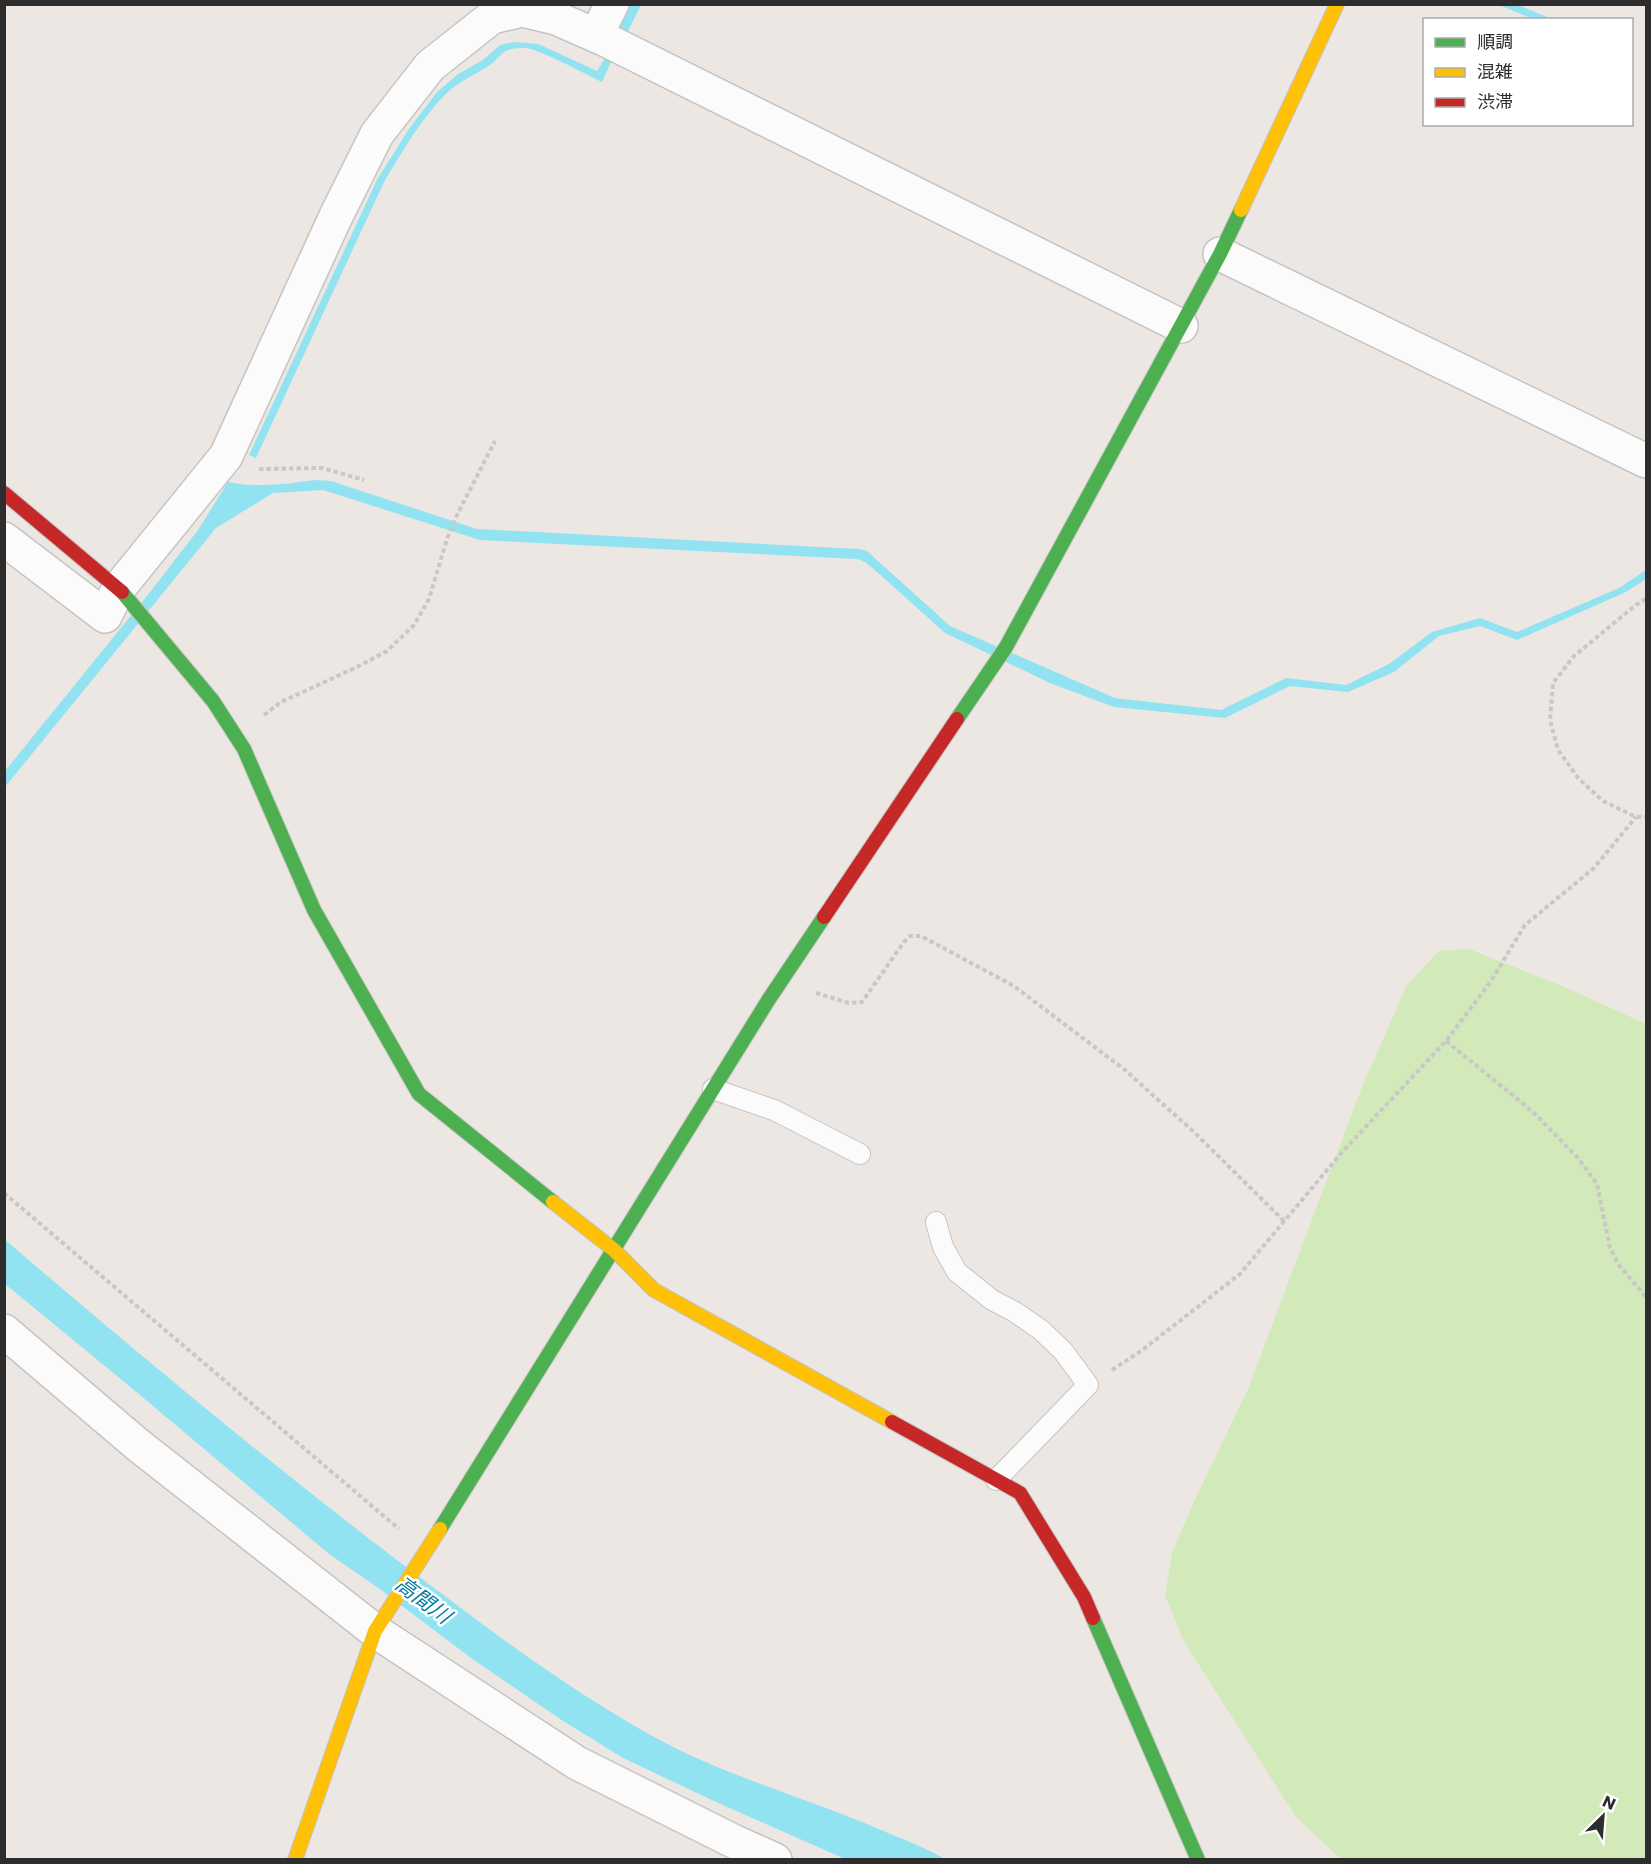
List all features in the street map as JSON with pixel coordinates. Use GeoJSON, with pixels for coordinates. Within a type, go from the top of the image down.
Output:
{"type":"FeatureCollection","features":[{"type":"Feature","properties":{"kind":"street"},"geometry":{"type":"LineString","coordinates":[[609,41],[612,4]]}},
{"type":"Feature","properties":{"kind":"street"},"geometry":{"type":"LineString","coordinates":[[295,1860],[375,1631],[780,982],[1006,648],[1220,254],[1337,4]]}},
{"type":"Feature","properties":{"kind":"street"},"geometry":{"type":"LineString","coordinates":[[4,539],[105,616],[226,456],[336,216],[377,134],[430,66],[492,17],[522,9],[556,18],[609,41],[1181,326]]}},
{"type":"Feature","properties":{"kind":"street"},"geometry":{"type":"LineString","coordinates":[[1220,254],[1647,460]]}},
{"type":"Feature","properties":{"kind":"street"},"geometry":{"type":"LineString","coordinates":[[4,493],[124,592],[213,701],[244,749],[314,910],[419,1094],[614,1250],[654,1290],[1020,1493],[1084,1597],[1194,1858]]}},
{"type":"Feature","properties":{"kind":"street"},"geometry":{"type":"LineString","coordinates":[[4,1331],[138,1445],[375,1631],[578,1762],[775,1860]]}},
{"type":"Feature","properties":{"kind":"lane"},"geometry":{"type":"LineString","coordinates":[[713,1089],[774,1110],[860,1155]]}},
{"type":"Feature","properties":{"kind":"lane"},"geometry":{"type":"LineString","coordinates":[[936,1222],[943,1247],[957,1272],[992,1300],[1041,1330],[1063,1351],[1088,1385],[996,1480]]}},
{"type":"Feature","properties":{"kind":"path"},"geometry":{"type":"LineString","coordinates":[[239,741],[260,718],[281,702],[387,651],[414,625],[429,599],[456,517],[495,441]]}},
{"type":"Feature","properties":{"kind":"path"},"geometry":{"type":"LineString","coordinates":[[226,456],[260,470],[322,468],[364,480]]}},
{"type":"Feature","properties":{"kind":"path"},"geometry":{"type":"LineString","coordinates":[[1647,599],[1636,605],[1574,656],[1553,683],[1550,720],[1558,750],[1579,779],[1603,801],[1636,817],[1647,818]]}},
{"type":"Feature","properties":{"kind":"path"},"geometry":{"type":"LineString","coordinates":[[1088,1385],[1140,1351],[1240,1274],[1343,1151],[1446,1041],[1489,984],[1525,925],[1594,868],[1636,817]]}},
{"type":"Feature","properties":{"kind":"path"},"geometry":{"type":"LineString","coordinates":[[780,982],[849,1003],[862,1002],[904,942],[910,936],[921,936],[1014,986],[1125,1070],[1195,1133],[1285,1221]]}},
{"type":"Feature","properties":{"kind":"path"},"geometry":{"type":"LineString","coordinates":[[1446,1041],[1532,1111],[1578,1158],[1597,1184],[1610,1248],[1619,1265],[1647,1297]]}},
{"type":"Feature","properties":{"kind":"path"},"geometry":{"type":"LineString","coordinates":[[4,1193],[426,1552]]}},
{"type":"Feature","properties":{"kind":"green space"},"geometry":{"type":"Polygon","coordinates":[[[1469,949],[1562,986],[1646,1024],[1646,1859],[1341,1859],[1296,1817],[1183,1640],[1165,1595],[1172,1553],[1248,1389],[1362,1087],[1407,985],[1439,951],[1469,949]]]}},
{"type":"Feature","properties":{"kind":"water"},"geometry":{"type":"Polygon","coordinates":[[[1499,5],[1518,5],[1550,18],[1531,18],[1499,5]]]}},
{"type":"Feature","properties":{"kind":"water"},"geometry":{"type":"Polygon","coordinates":[[[617,38],[622,38],[602,82],[532,49],[518,48],[503,53],[487,67],[462,81],[439,101],[413,135],[384,182],[256,458],[249,455],[377,180],[409,129],[437,92],[458,74],[483,60],[500,45],[514,42],[538,44],[597,71],[617,38]]]}},
{"type":"Feature","properties":{"kind":"water"},"geometry":{"type":"Polygon","coordinates":[[[316,480],[331,481],[477,529],[867,551],[950,626],[1115,698],[1221,710],[1286,678],[1346,685],[1389,664],[1432,632],[1480,618],[1517,632],[1619,588],[1646,570],[1646,579],[1626,592],[1517,640],[1480,626],[1439,636],[1394,672],[1348,692],[1290,686],[1225,718],[1114,707],[1050,683],[945,633],[877,572],[865,562],[857,559],[480,540],[323,490],[273,493],[216,528],[5,787],[5,771],[198,530],[228,482],[261,485],[316,480]]]}},
{"type":"Feature","properties":{"kind":"water","name":"高間川"},"geometry":{"type":"Polygon","coordinates":[[[4,1239],[197,1401],[343,1519],[554,1675],[621,1718],[684,1752],[741,1777],[859,1821],[945,1859],[845,1859],[623,1758],[560,1719],[471,1658],[329,1554],[5,1284],[4,1239]]]}},
{"type":"Feature","properties":{"kind":"waterway"},"geometry":{"type":"LineString","coordinates":[[617,42],[636,4]]}},
{"type":"Feature","properties":{"kind":"traffic: fast"},"geometry":{"type":"LineString","coordinates":[[957,719],[1006,647],[1220,254],[1241,210]]}},
{"type":"Feature","properties":{"kind":"traffic: fast"},"geometry":{"type":"LineString","coordinates":[[122,592],[213,701],[244,749],[314,910],[419,1094],[553,1202]]}},
{"type":"Feature","properties":{"kind":"traffic: fast"},"geometry":{"type":"LineString","coordinates":[[440,1529],[769,999],[824,917]]}},
{"type":"Feature","properties":{"kind":"traffic: fast"},"geometry":{"type":"LineString","coordinates":[[1093,1618],[1198,1860]]}},
{"type":"Feature","properties":{"kind":"traffic: slow"},"geometry":{"type":"LineString","coordinates":[[1241,210],[1337,4]]}},
{"type":"Feature","properties":{"kind":"traffic: slow"},"geometry":{"type":"LineString","coordinates":[[553,1202],[614,1250],[654,1290],[892,1422]]}},
{"type":"Feature","properties":{"kind":"traffic: slow"},"geometry":{"type":"LineString","coordinates":[[295,1860],[375,1631],[440,1529]]}},
{"type":"Feature","properties":{"kind":"traffic: jam"},"geometry":{"type":"LineString","coordinates":[[4,493],[122,592]]}},
{"type":"Feature","properties":{"kind":"traffic: jam"},"geometry":{"type":"LineString","coordinates":[[824,917],[957,719]]}},
{"type":"Feature","properties":{"kind":"traffic: jam"},"geometry":{"type":"LineString","coordinates":[[892,1422],[1020,1493],[1084,1597],[1093,1618]]}}]}
